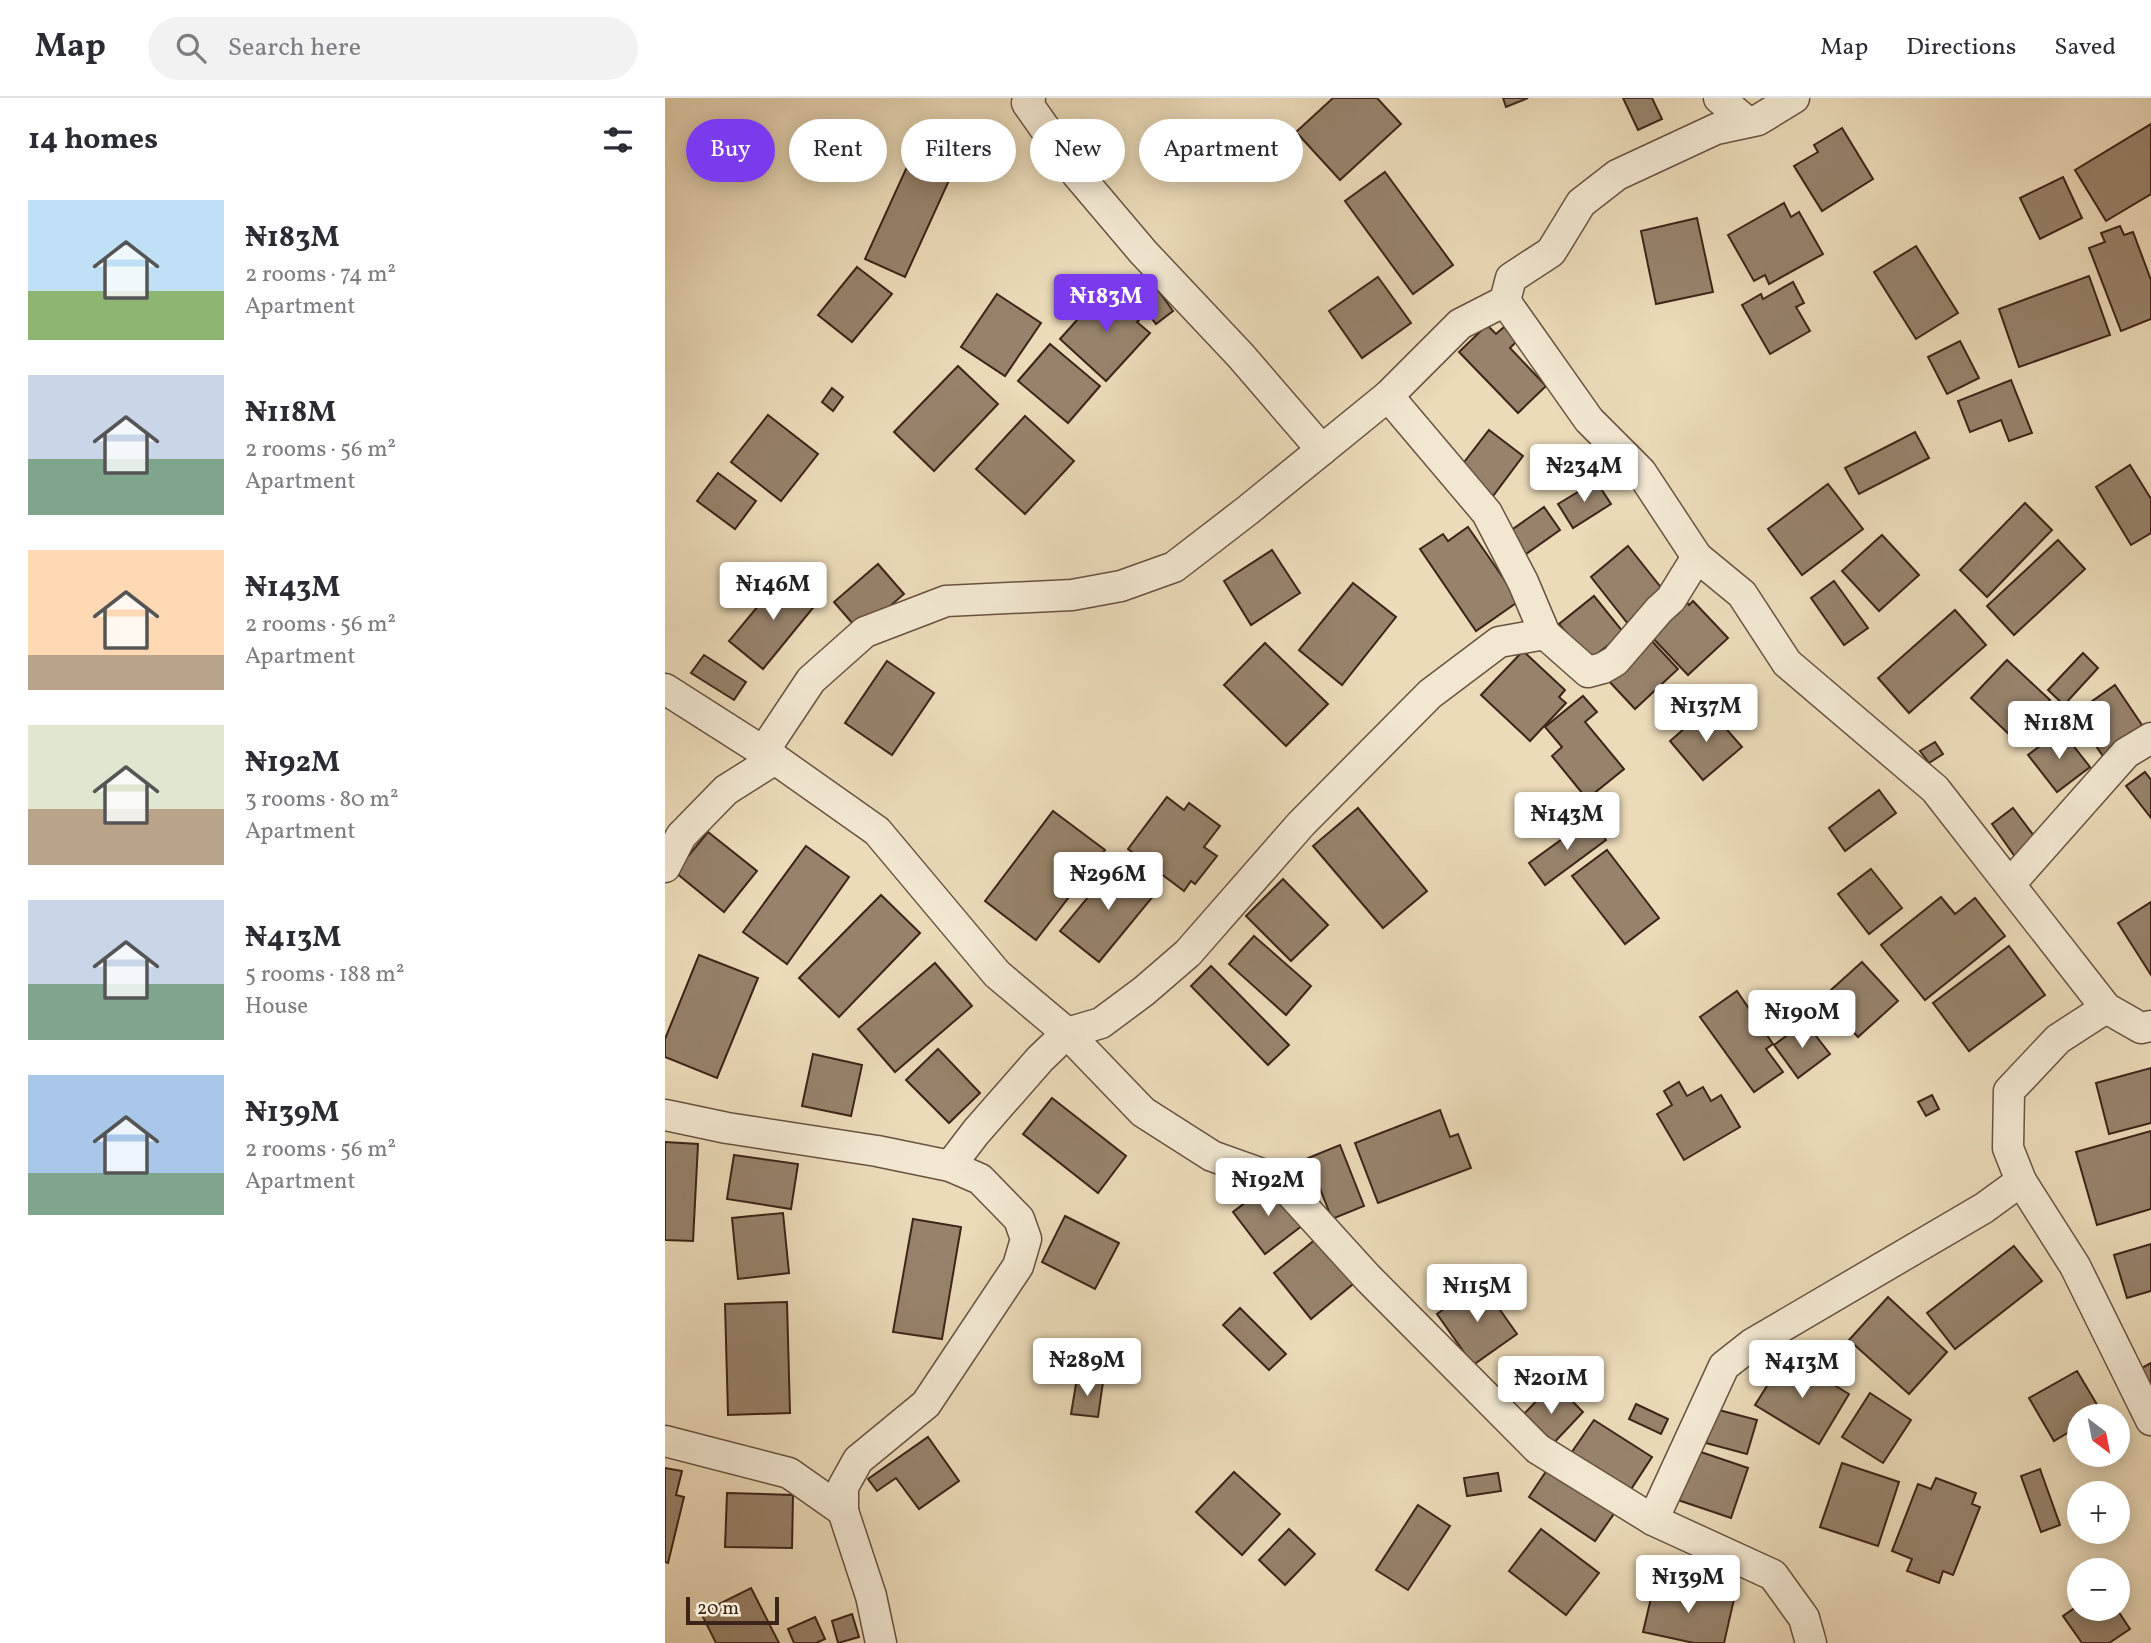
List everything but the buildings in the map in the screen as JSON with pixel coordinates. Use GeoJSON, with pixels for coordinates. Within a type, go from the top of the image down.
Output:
{"type":"FeatureCollection","features":[{"type":"Feature","properties":{"kind":"street"},"geometry":{"type":"LineString","coordinates":[[1030,98],[1027,103],[1077,174],[1143,252],[1241,356],[1322,450]]}},
{"type":"Feature","properties":{"kind":"street"},"geometry":{"type":"LineString","coordinates":[[1719,98],[1747,122]]}},
{"type":"Feature","properties":{"kind":"street"},"geometry":{"type":"LineString","coordinates":[[665,867],[681,836],[726,790],[769,755],[811,680],[866,632],[946,601],[1072,595],[1121,586],[1174,567],[1388,396],[1460,324],[1505,301],[1511,278],[1551,252],[1581,203],[1617,175],[1716,129],[1758,120],[1794,98]]}},
{"type":"Feature","properties":{"kind":"street"},"geometry":{"type":"LineString","coordinates":[[1505,301],[1589,420],[1641,472],[1697,557],[1742,594],[1787,663],[1935,789],[2106,1009],[2141,1028],[2151,1026]]}},
{"type":"Feature","properties":{"kind":"street"},"geometry":{"type":"LineString","coordinates":[[1388,396],[1487,513],[1523,582],[1545,634],[1588,672],[1615,662],[1658,610],[1671,599],[1697,557]]}},
{"type":"Feature","properties":{"kind":"street"},"geometry":{"type":"LineString","coordinates":[[950,1166],[1031,1069],[1067,1033],[1101,1023],[1188,953],[1301,824],[1430,694],[1499,642],[1545,634]]}},
{"type":"Feature","properties":{"kind":"street"},"geometry":{"type":"LineString","coordinates":[[665,689],[769,755],[877,831],[997,974],[1067,1033],[1143,1112],[1212,1156],[1279,1180],[1368,1278],[1538,1448],[1653,1520],[1773,1575],[1804,1618],[1811,1643]]}},
{"type":"Feature","properties":{"kind":"street"},"geometry":{"type":"LineString","coordinates":[[2010,884],[2126,752],[2151,737]]}},
{"type":"Feature","properties":{"kind":"street"},"geometry":{"type":"LineString","coordinates":[[2106,1009],[2058,1039],[2009,1091],[2008,1148],[2021,1181],[2075,1266],[2151,1420]]}},
{"type":"Feature","properties":{"kind":"street"},"geometry":{"type":"LineString","coordinates":[[665,1115],[950,1166],[980,1179],[1019,1219],[1026,1239],[1019,1266],[926,1404],[858,1460],[843,1488],[843,1511],[871,1596],[881,1643]]}},
{"type":"Feature","properties":{"kind":"street"},"geometry":{"type":"LineString","coordinates":[[1653,1520],[1724,1366],[1752,1344],[1984,1208],[2021,1181]]}},
{"type":"Feature","properties":{"kind":"street"},"geometry":{"type":"LineString","coordinates":[[665,1441],[789,1473],[843,1511]]}}]}
